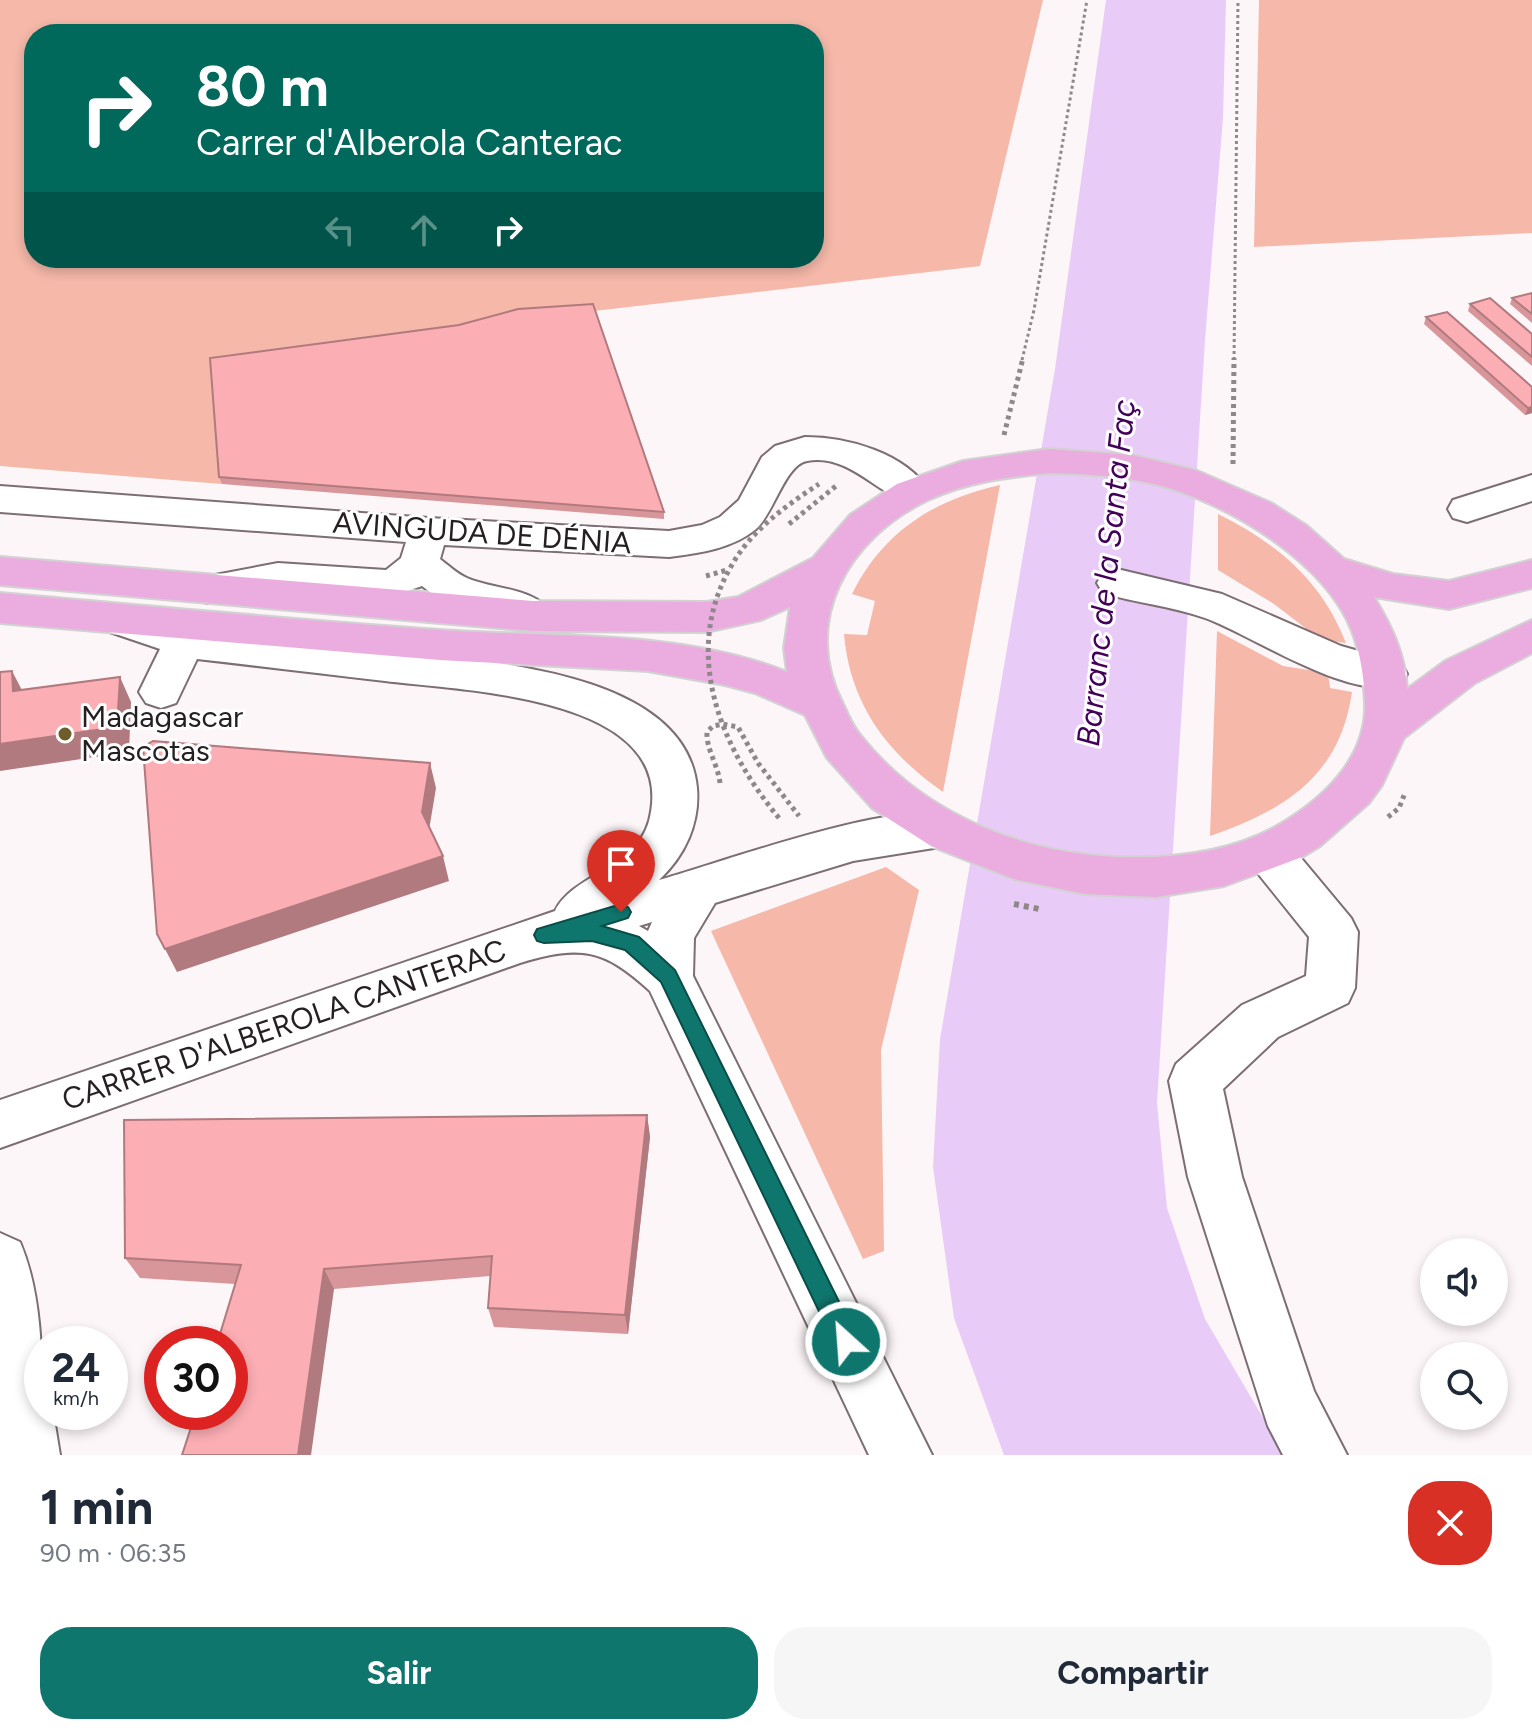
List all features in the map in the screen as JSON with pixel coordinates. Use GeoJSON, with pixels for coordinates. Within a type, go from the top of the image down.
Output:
{"type":"FeatureCollection","features":[{"type":"Feature","properties":{"kind":"main road"},"geometry":{"type":"LineString","coordinates":[[1005,449],[1227,481],[1262,515],[1299,540],[1331,569],[1357,602],[1376,637],[1386,674],[1384,730],[1370,767],[1346,800],[1312,830],[1269,853],[1196,874],[1135,878],[1047,869],[999,856],[947,833],[898,802],[863,771],[836,738],[817,703],[808,674],[806,619],[824,569],[860,525],[911,492],[1005,449]]}},
{"type":"Feature","properties":{"kind":"main road"},"geometry":{"type":"LineString","coordinates":[[0,571],[533,616],[667,619],[706,617],[746,610],[786,592],[824,569]]}},
{"type":"Feature","properties":{"kind":"main road"},"geometry":{"type":"LineString","coordinates":[[1331,569],[1391,588],[1449,595],[1532,574]]}},
{"type":"Feature","properties":{"kind":"main road"},"geometry":{"type":"LineString","coordinates":[[0,608],[440,645],[648,656],[725,669],[768,681],[817,703]]}},
{"type":"Feature","properties":{"kind":"main road"},"geometry":{"type":"LineString","coordinates":[[1384,730],[1460,672],[1532,635]]}},
{"type":"Feature","properties":{"kind":"street","name":"AVINGUDA DE DÉNIA"},"geometry":{"type":"LineString","coordinates":[[0,499],[424,547],[669,544],[704,539],[733,527],[757,507],[775,465],[795,450],[822,447],[856,458],[899,477],[911,492]]}},
{"type":"Feature","properties":{"kind":"street"},"geometry":{"type":"LineString","coordinates":[[1467,509],[1532,488]]}},
{"type":"Feature","properties":{"kind":"street"},"geometry":{"type":"LineString","coordinates":[[201,590],[278,577],[387,584],[406,578],[424,547],[453,589],[496,599],[533,616]]}},
{"type":"Feature","properties":{"kind":"street"},"geometry":{"type":"LineString","coordinates":[[1117,583],[1204,602],[1316,655],[1357,669],[1386,674]]}},
{"type":"Feature","properties":{"kind":"street"},"geometry":{"type":"LineString","coordinates":[[116,619],[184,642],[522,682],[567,692],[645,730],[669,757],[676,786],[673,821],[657,852],[618,888],[544,935]]}},
{"type":"Feature","properties":{"kind":"street"},"geometry":{"type":"LineString","coordinates":[[161,692],[184,642]]}},
{"type":"Feature","properties":{"kind":"street","name":"CARRER D'ALBEROLA CANTERAC"},"geometry":{"type":"LineString","coordinates":[[0,1124],[544,935],[853,842],[947,833]]}},
{"type":"Feature","properties":{"kind":"street"},"geometry":{"type":"LineString","coordinates":[[1269,853],[1334,932],[1330,988],[1260,1021],[1195,1081],[1215,1177],[1289,1405],[1316,1455]]}},
{"type":"Feature","properties":{"kind":"street"},"geometry":{"type":"LineString","coordinates":[[668,976],[670,935],[698,890]]}},
{"type":"Feature","properties":{"kind":"street"},"geometry":{"type":"LineString","coordinates":[[544,935],[592,932],[631,943],[668,976],[901,1455]]}},
{"type":"Feature","properties":{"kind":"street"},"geometry":{"type":"LineString","coordinates":[[0,1261],[17,1433]]}},
{"type":"Feature","properties":{"kind":"path"},"geometry":{"type":"LineString","coordinates":[[1005,449],[1034,310],[1087,0]]}},
{"type":"Feature","properties":{"kind":"path"},"geometry":{"type":"LineString","coordinates":[[1227,481],[1238,0]]}},
{"type":"Feature","properties":{"kind":"path"},"geometry":{"type":"LineString","coordinates":[[722,794],[717,763],[706,740],[710,728],[724,723],[738,727],[758,763],[799,816],[792,823],[779,818],[750,782],[725,738],[711,682],[710,626],[733,563],[760,530],[819,484]]}},
{"type":"Feature","properties":{"kind":"shaded area"},"geometry":{"type":"Polygon","coordinates":[[[0,0],[1043,0],[980,266],[594,311],[212,365],[222,484],[0,466],[0,0]]]}},
{"type":"Feature","properties":{"kind":"shaded area"},"geometry":{"type":"Polygon","coordinates":[[[1259,0],[1532,0],[1532,233],[1254,247],[1259,0]]]}},
{"type":"Feature","properties":{"kind":"shaded area"},"geometry":{"type":"Polygon","coordinates":[[[1000,485],[943,792],[905,761],[875,725],[854,683],[844,634],[867,635],[875,601],[852,594],[879,553],[895,536],[932,510],[976,491],[1000,485]]]}},
{"type":"Feature","properties":{"kind":"shaded area"},"geometry":{"type":"Polygon","coordinates":[[[1218,514],[1260,538],[1295,566],[1324,601],[1346,643],[1321,640],[1274,604],[1218,570],[1218,514]]]}},
{"type":"Feature","properties":{"kind":"shaded area"},"geometry":{"type":"Polygon","coordinates":[[[1217,631],[1283,666],[1328,673],[1330,688],[1352,692],[1346,721],[1335,746],[1322,768],[1305,786],[1262,814],[1210,836],[1217,631]]]}},
{"type":"Feature","properties":{"kind":"shaded area"},"geometry":{"type":"Polygon","coordinates":[[[886,867],[919,890],[881,1050],[884,1251],[863,1259],[711,931],[886,867]]]}},
{"type":"Feature","properties":{"kind":"water","name":"Barranc de la Santa Faç"},"geometry":{"type":"Polygon","coordinates":[[[1106,0],[1226,0],[1223,118],[1205,340],[1157,1103],[1167,1208],[1205,1319],[1285,1455],[1004,1455],[954,1318],[933,1167],[940,1039],[1055,369],[1106,0]]]}},
{"type":"Feature","properties":{"kind":"building"},"geometry":{"type":"Polygon","coordinates":[[[1532,293],[1532,314],[1512,298],[1532,293]]]}},
{"type":"Feature","properties":{"kind":"building"},"geometry":{"type":"Polygon","coordinates":[[[1490,298],[1532,334],[1532,357],[1470,304],[1490,298]]]}},
{"type":"Feature","properties":{"kind":"building"},"geometry":{"type":"Polygon","coordinates":[[[593,304],[664,512],[219,477],[210,358],[459,325],[518,309],[593,304]]]}},
{"type":"Feature","properties":{"kind":"building"},"geometry":{"type":"Polygon","coordinates":[[[1447,312],[1532,387],[1532,407],[1528,408],[1426,317],[1447,312]]]}},
{"type":"Feature","properties":{"kind":"building"},"geometry":{"type":"Polygon","coordinates":[[[12,671],[13,691],[120,677],[117,727],[0,744],[0,672],[12,671]]]}},
{"type":"Feature","properties":{"kind":"building"},"geometry":{"type":"Polygon","coordinates":[[[153,741],[430,763],[422,812],[443,856],[165,949],[157,934],[143,747],[153,741]]]}},
{"type":"Feature","properties":{"kind":"building"},"geometry":{"type":"Polygon","coordinates":[[[647,1115],[625,1315],[488,1308],[492,1256],[324,1269],[298,1455],[182,1455],[190,1430],[248,1430],[248,1326],[222,1326],[241,1265],[125,1258],[124,1120],[647,1115]]]}},
{"type":"Feature","properties":{"kind":"place","name":"Madagascar Mascotas"},"geometry":{"type":"Point","coordinates":[65,734]}},
{"type":"Feature","properties":{"kind":"route"},"geometry":{"type":"LineString","coordinates":[[621,912],[544,935],[592,932],[631,943],[668,976],[846,1342]]}}]}
